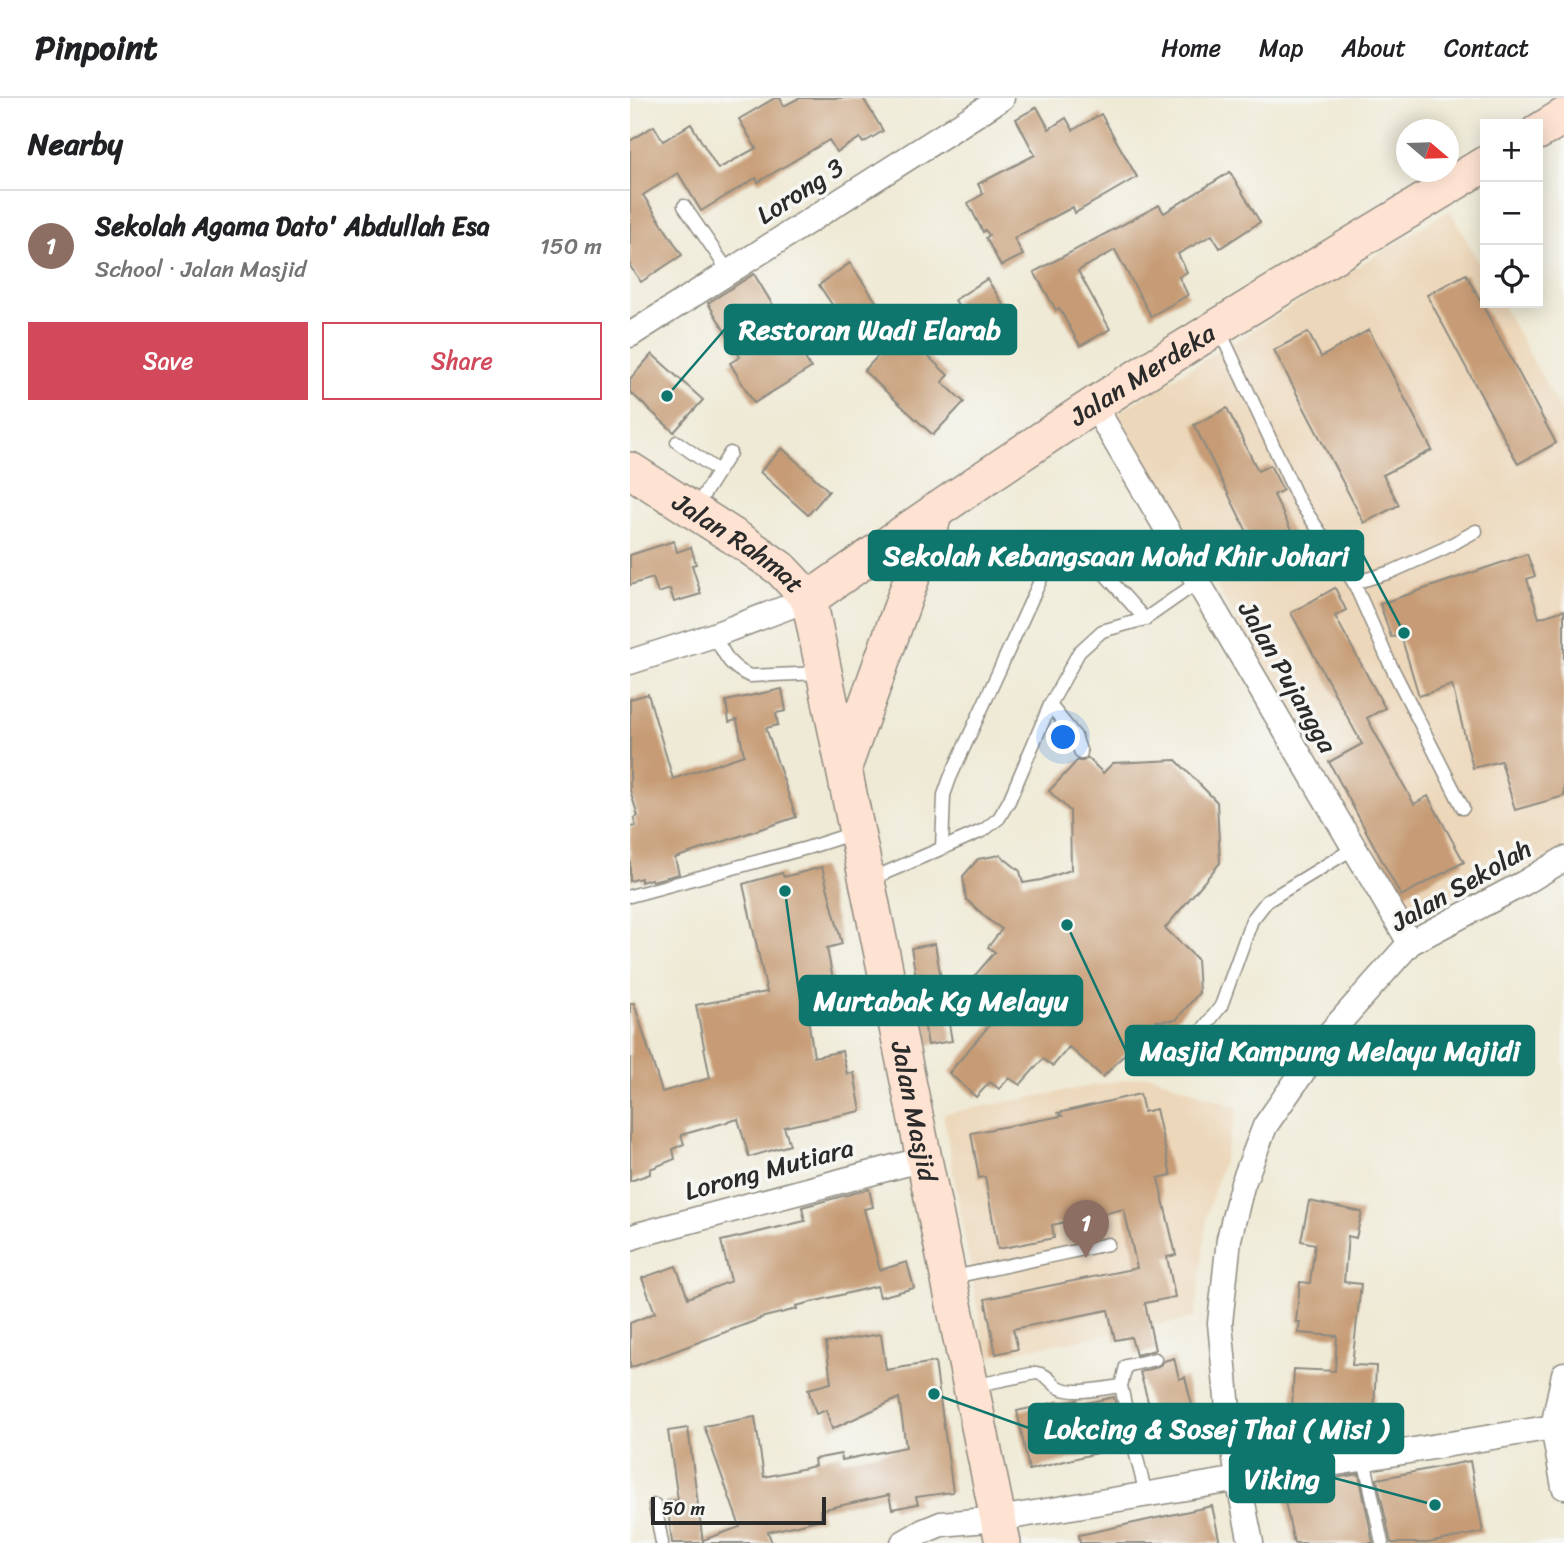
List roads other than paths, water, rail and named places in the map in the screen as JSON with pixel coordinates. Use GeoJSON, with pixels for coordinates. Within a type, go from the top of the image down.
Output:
{"type":"FeatureCollection","features":[{"type":"Feature","properties":{"kind":"main road"},"geometry":{"type":"LineString","coordinates":[[1543,129],[1564,116]]}},
{"type":"Feature","properties":{"kind":"main road","name":"Jalan Merdeka"},"geometry":{"type":"LineString","coordinates":[[809,598],[1094,405],[1480,167]]}},
{"type":"Feature","properties":{"kind":"main road","name":"Jalan Rahmat"},"geometry":{"type":"LineString","coordinates":[[630,470],[781,569],[809,598]]}},
{"type":"Feature","properties":{"kind":"main road"},"geometry":{"type":"LineString","coordinates":[[844,767],[936,510]]}},
{"type":"Feature","properties":{"kind":"main road","name":"Jalan Masjid"},"geometry":{"type":"LineString","coordinates":[[809,598],[1001,1531]]}},
{"type":"Feature","properties":{"kind":"street","name":"Lorong 3"},"geometry":{"type":"LineString","coordinates":[[630,335],[1002,98]]}},
{"type":"Feature","properties":{"kind":"street","name":"Jalan Pujangga"},"geometry":{"type":"LineString","coordinates":[[1094,405],[1410,943]]}},
{"type":"Feature","properties":{"kind":"street"},"geometry":{"type":"LineString","coordinates":[[630,662],[714,635],[809,598]]}},
{"type":"Feature","properties":{"kind":"street","name":"Jalan Sekolah"},"geometry":{"type":"LineString","coordinates":[[1251,1543],[1228,1409],[1220,1323],[1229,1239],[1242,1186],[1265,1126],[1330,1033],[1410,943],[1564,859]]}},
{"type":"Feature","properties":{"kind":"street","name":"Lorong Mutiara"},"geometry":{"type":"LineString","coordinates":[[630,1238],[924,1159]]}},
{"type":"Feature","properties":{"kind":"street"},"geometry":{"type":"LineString","coordinates":[[1564,1374],[1553,1427],[1564,1487]]}},
{"type":"Feature","properties":{"kind":"street"},"geometry":{"type":"LineString","coordinates":[[903,1543],[941,1524],[1001,1531],[1146,1494],[1553,1427]]}},
{"type":"Feature","properties":{"kind":"lane"},"geometry":{"type":"LineString","coordinates":[[684,206],[729,272]]}},
{"type":"Feature","properties":{"kind":"lane"},"geometry":{"type":"LineString","coordinates":[[1218,327],[1299,501],[1354,583],[1389,662],[1463,808]]}},
{"type":"Feature","properties":{"kind":"lane"},"geometry":{"type":"LineString","coordinates":[[677,442],[718,471]]}},
{"type":"Feature","properties":{"kind":"lane"},"geometry":{"type":"LineString","coordinates":[[694,511],[730,453]]}},
{"type":"Feature","properties":{"kind":"lane"},"geometry":{"type":"LineString","coordinates":[[1354,583],[1391,572],[1476,531]]}},
{"type":"Feature","properties":{"kind":"lane"},"geometry":{"type":"LineString","coordinates":[[942,848],[944,795],[950,778],[1051,557],[1060,549],[1073,548],[1085,552],[1145,619]]}},
{"type":"Feature","properties":{"kind":"lane"},"geometry":{"type":"LineString","coordinates":[[867,881],[984,830],[999,818],[1009,801],[1050,705],[1079,652],[1102,631],[1145,619],[1198,582]]}},
{"type":"Feature","properties":{"kind":"lane"},"geometry":{"type":"LineString","coordinates":[[714,635],[729,662],[750,676],[825,673]]}},
{"type":"Feature","properties":{"kind":"lane"},"geometry":{"type":"LineString","coordinates":[[1050,705],[1075,736],[1081,753]]}},
{"type":"Feature","properties":{"kind":"lane"},"geometry":{"type":"LineString","coordinates":[[630,896],[857,832]]}},
{"type":"Feature","properties":{"kind":"lane"},"geometry":{"type":"LineString","coordinates":[[1203,1029],[1221,1006],[1252,920],[1267,901],[1354,848]]}},
{"type":"Feature","properties":{"kind":"lane"},"geometry":{"type":"LineString","coordinates":[[949,1278],[1108,1244]]}},
{"type":"Feature","properties":{"kind":"lane"},"geometry":{"type":"LineString","coordinates":[[1146,1494],[1121,1386],[1126,1366],[1155,1359]]}},
{"type":"Feature","properties":{"kind":"lane"},"geometry":{"type":"LineString","coordinates":[[971,1386],[1036,1374],[1045,1374],[1059,1388],[1076,1391],[1121,1386]]}},
{"type":"Feature","properties":{"kind":"lane"},"geometry":{"type":"LineString","coordinates":[[1364,1458],[1382,1543]]}},
{"type":"Feature","properties":{"kind":"lane"},"geometry":{"type":"LineString","coordinates":[[655,1505],[662,1543]]}},
{"type":"Feature","properties":{"kind":"place","name":"Restoran Wadi Elarab"},"geometry":{"type":"Point","coordinates":[667,396]}},
{"type":"Feature","properties":{"kind":"place","name":"Sekolah Kebangsaan Mohd Khir Johari"},"geometry":{"type":"Point","coordinates":[1404,633]}},
{"type":"Feature","properties":{"kind":"place","name":"Murtabak Kg Melayu"},"geometry":{"type":"Point","coordinates":[785,891]}},
{"type":"Feature","properties":{"kind":"place","name":"Masjid Kampung Melayu Majidi"},"geometry":{"type":"Point","coordinates":[1067,925]}},
{"type":"Feature","properties":{"kind":"place","name":"Sekolah Agama Dato' Abdullah Esa"},"geometry":{"type":"Point","coordinates":[1086,1258]}},
{"type":"Feature","properties":{"kind":"place","name":"Lokcing & Sosej Thai ( Misi )"},"geometry":{"type":"Point","coordinates":[934,1394]}},
{"type":"Feature","properties":{"kind":"place","name":"Viking"},"geometry":{"type":"Point","coordinates":[1435,1505]}}]}
